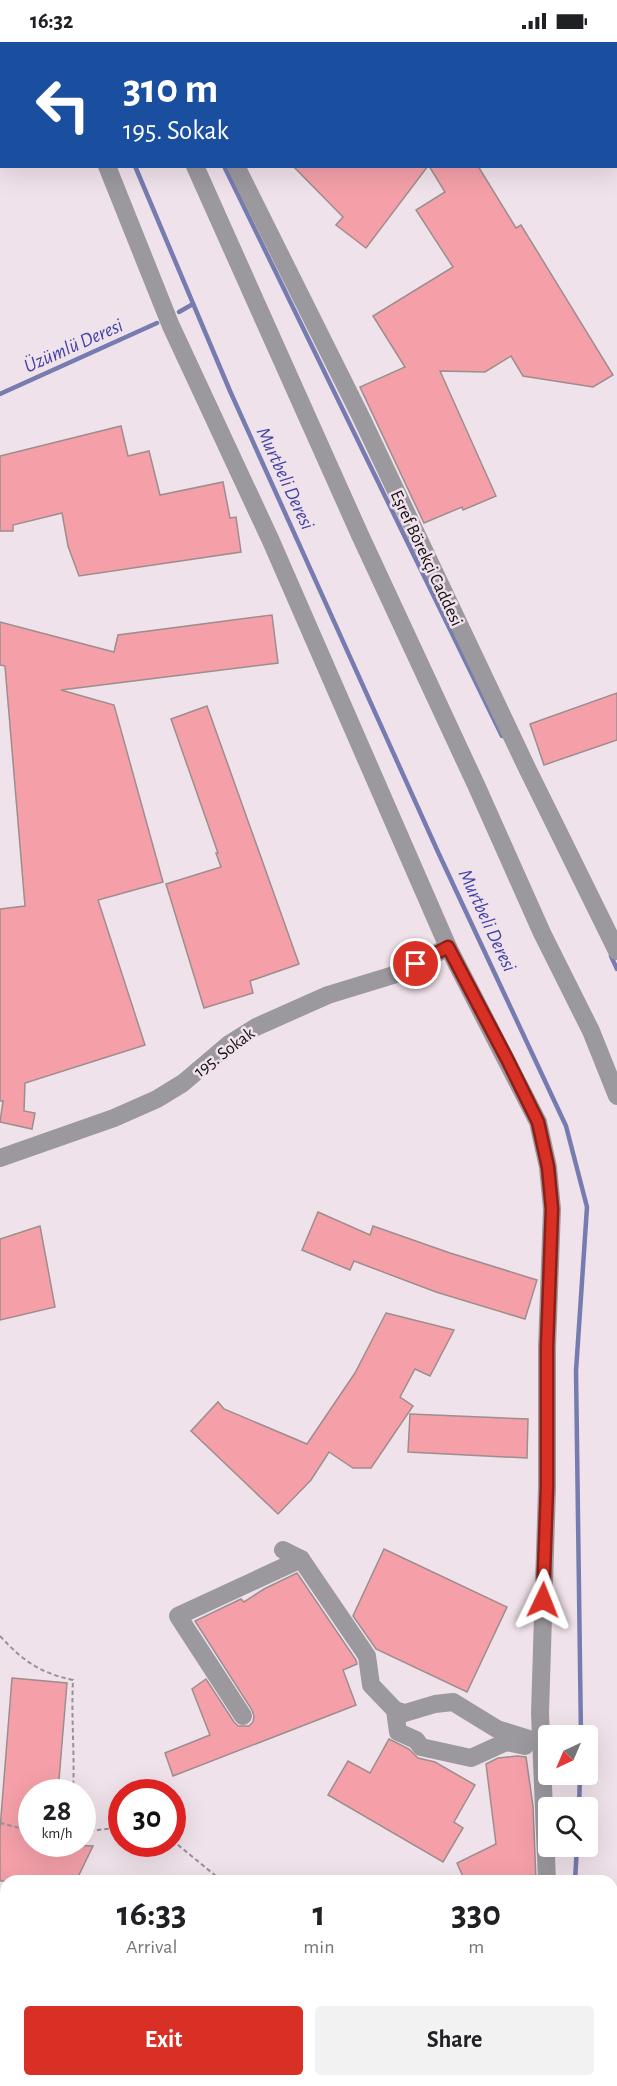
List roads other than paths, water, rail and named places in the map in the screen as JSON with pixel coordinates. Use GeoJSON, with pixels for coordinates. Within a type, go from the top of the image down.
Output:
{"type":"FeatureCollection","features":[{"type":"Feature","properties":{"kind":"street"},"geometry":{"type":"LineString","coordinates":[[108,168],[171,326],[271,541],[448,947],[538,1122],[548,1167],[552,1209],[547,1347],[547,1487],[541,1725]]}},
{"type":"Feature","properties":{"kind":"street"},"geometry":{"type":"LineString","coordinates":[[196,168],[542,933],[591,1031],[617,1096]]}},
{"type":"Feature","properties":{"kind":"street","name":"Eşref Börekçi Caddesi"},"geometry":{"type":"LineString","coordinates":[[237,168],[362,419],[526,766],[617,951]]}},
{"type":"Feature","properties":{"kind":"street","name":"195. Sokak"},"geometry":{"type":"LineString","coordinates":[[0,1158],[114,1118],[158,1099],[183,1083],[229,1044],[256,1027],[328,995],[400,973],[448,947]]}},
{"type":"Feature","properties":{"kind":"street"},"geometry":{"type":"LineString","coordinates":[[283,1550],[301,1559],[367,1656],[371,1685],[394,1710],[405,1713],[435,1704],[453,1702],[497,1730],[538,1745]]}},
{"type":"Feature","properties":{"kind":"street"},"geometry":{"type":"LineString","coordinates":[[243,1716],[178,1616],[301,1559]]}},
{"type":"Feature","properties":{"kind":"street"},"geometry":{"type":"LineString","coordinates":[[394,1710],[398,1732],[416,1740],[421,1747],[471,1758],[506,1742],[538,1746]]}},
{"type":"Feature","properties":{"kind":"street"},"geometry":{"type":"LineString","coordinates":[[543,1785],[547,1875]]}},
{"type":"Feature","properties":{"kind":"waterway","name":"Murtbeli Deresi"},"geometry":{"type":"LineString","coordinates":[[136,168],[230,391],[438,852],[566,1126],[587,1207],[576,1371],[581,1725]]}},
{"type":"Feature","properties":{"kind":"waterway"},"geometry":{"type":"LineString","coordinates":[[225,168],[502,736]]}},
{"type":"Feature","properties":{"kind":"waterway","name":"Üzümlü Deresi"},"geometry":{"type":"LineString","coordinates":[[179,312],[193,304]]}},
{"type":"Feature","properties":{"kind":"waterway","name":"Üzümlü Deresi"},"geometry":{"type":"LineString","coordinates":[[0,394],[157,323]]}},
{"type":"Feature","properties":{"kind":"waterway"},"geometry":{"type":"LineString","coordinates":[[611,956],[617,969]]}},
{"type":"Feature","properties":{"kind":"waterway","name":"Murtbeli Deresi"},"geometry":{"type":"LineString","coordinates":[[579,1797],[580,1785]]}},
{"type":"Feature","properties":{"kind":"waterway","name":"Murtbeli Deresi"},"geometry":{"type":"LineString","coordinates":[[575,1875],[576,1857]]}}]}
